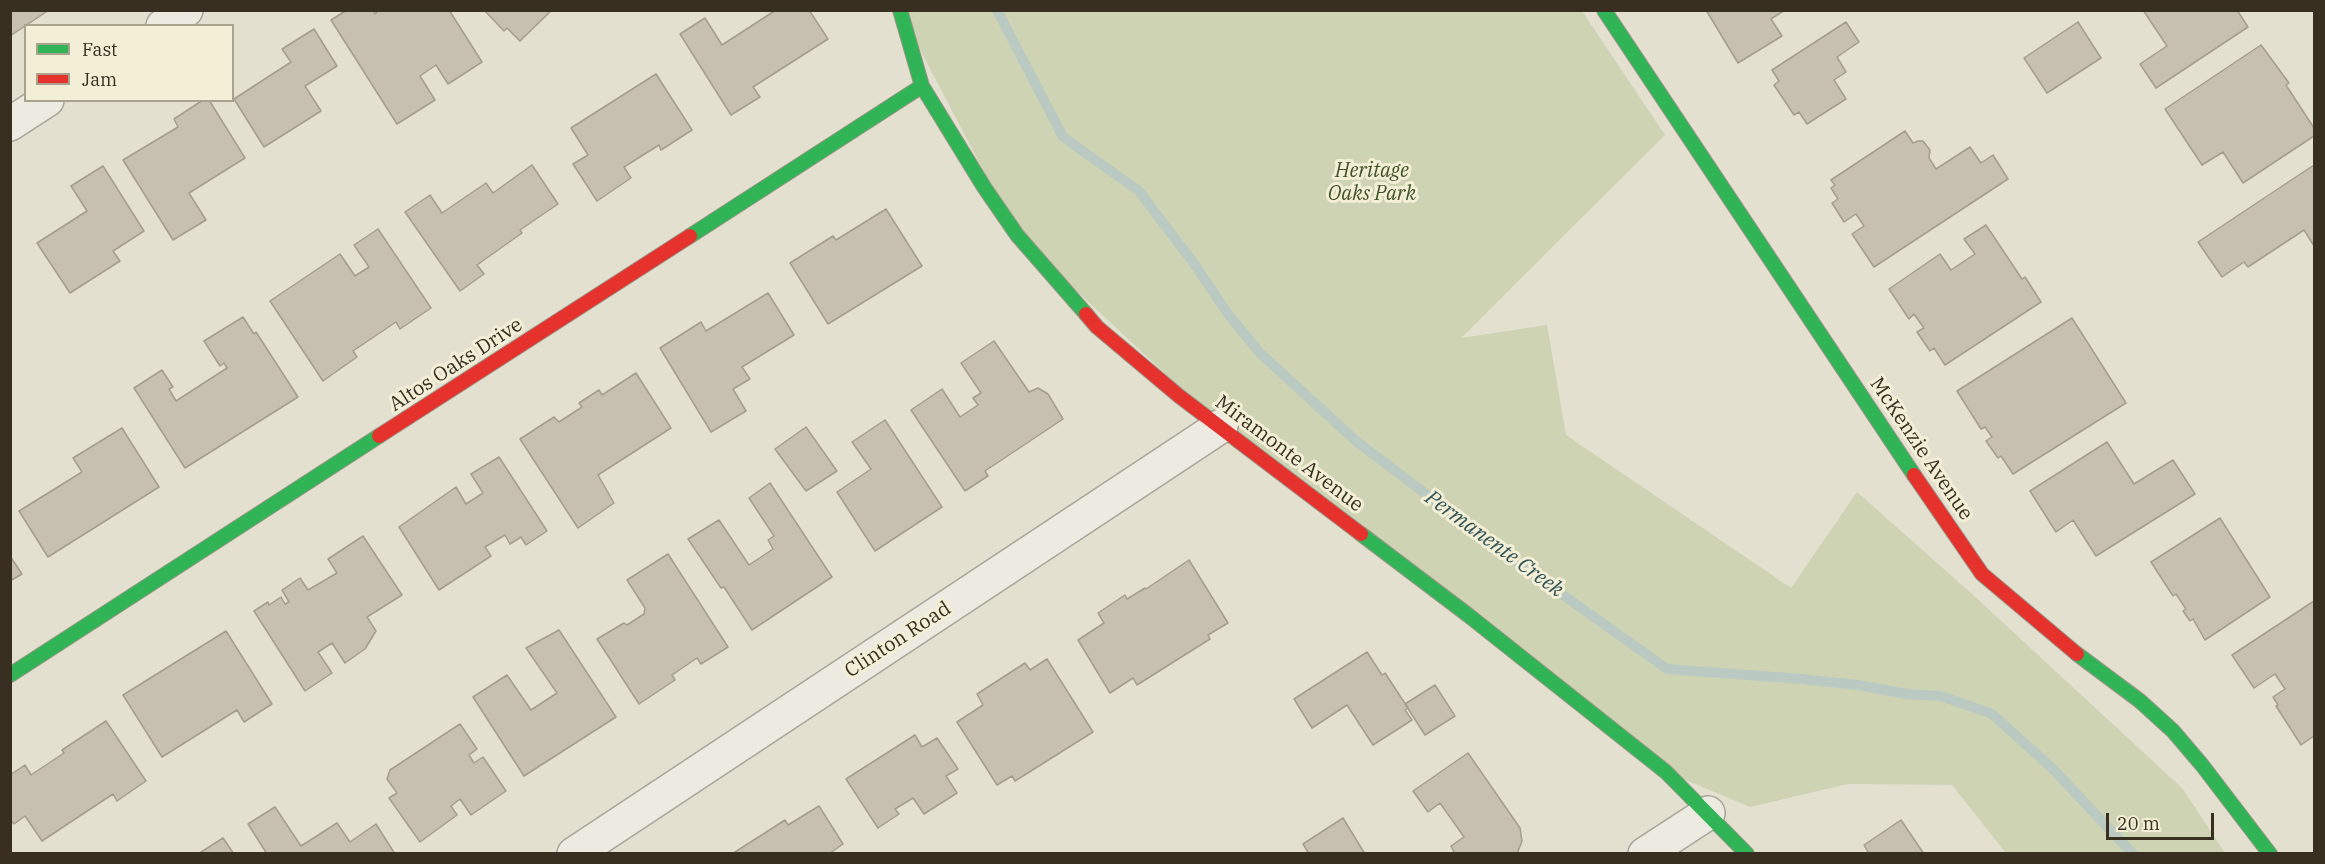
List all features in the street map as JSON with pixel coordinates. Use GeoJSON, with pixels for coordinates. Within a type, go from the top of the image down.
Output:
{"type":"FeatureCollection","features":[{"type":"Feature","properties":{"kind":"street","name":"Miramonte Avenue"},"geometry":{"type":"LineString","coordinates":[[900,10],[922,86],[984,187],[1017,235],[1097,327],[1179,396],[1592,712],[1666,772],[1747,854]]}},
{"type":"Feature","properties":{"kind":"street","name":"McKenzie Avenue"},"geometry":{"type":"LineString","coordinates":[[1604,10],[1889,439],[1982,574],[2078,655],[2140,701],[2173,731],[2270,854]]}},
{"type":"Feature","properties":{"kind":"street","name":"Altos Oaks Drive"},"geometry":{"type":"LineString","coordinates":[[10,675],[922,86]]}},
{"type":"Feature","properties":{"kind":"street"},"geometry":{"type":"LineString","coordinates":[[10,124],[44,102]]}},
{"type":"Feature","properties":{"kind":"street","name":"Clinton Road"},"geometry":{"type":"LineString","coordinates":[[574,854],[1221,426]]}},
{"type":"Feature","properties":{"kind":"street"},"geometry":{"type":"LineString","coordinates":[[1645,854],[1708,813]]}},
{"type":"Feature","properties":{"kind":"green space","name":"Heritage Oaks Park"},"geometry":{"type":"Polygon","coordinates":[[[900,11],[1582,11],[1665,135],[1461,338],[1547,325],[1566,435],[1791,588],[1857,492],[1971,593],[2183,789],[2225,853],[2006,853],[1952,785],[1848,784],[1750,807],[1667,772],[1221,426],[1017,235],[900,11]]]}},
{"type":"Feature","properties":{"kind":"building"},"geometry":{"type":"Polygon","coordinates":[[[10,10],[49,10],[28,24],[24,24],[24,27],[10,36],[10,10]]]}},
{"type":"Feature","properties":{"kind":"building"},"geometry":{"type":"Polygon","coordinates":[[[347,10],[373,10],[375,14],[379,10],[449,10],[482,62],[448,84],[436,65],[420,76],[435,100],[397,124],[331,20],[347,10]]]}},
{"type":"Feature","properties":{"kind":"building"},"geometry":{"type":"Polygon","coordinates":[[[484,10],[552,10],[520,41],[507,28],[504,31],[484,10]]]}},
{"type":"Feature","properties":{"kind":"building"},"geometry":{"type":"Polygon","coordinates":[[[776,10],[809,10],[828,39],[753,87],[760,97],[731,115],[680,34],[705,18],[722,45],[776,10]]]}},
{"type":"Feature","properties":{"kind":"building"},"geometry":{"type":"Polygon","coordinates":[[[1706,10],[1785,10],[1771,19],[1782,36],[1738,63],[1706,10]]]}},
{"type":"Feature","properties":{"kind":"building"},"geometry":{"type":"Polygon","coordinates":[[[2143,10],[2237,10],[2248,27],[2156,88],[2140,64],[2167,46],[2143,10]]]}},
{"type":"Feature","properties":{"kind":"building"},"geometry":{"type":"Polygon","coordinates":[[[1846,22],[1859,42],[1837,57],[1846,72],[1834,80],[1846,99],[1807,124],[1799,112],[1794,115],[1774,85],[1779,81],[1772,70],[1846,22]]]}},
{"type":"Feature","properties":{"kind":"building"},"geometry":{"type":"Polygon","coordinates":[[[2078,22],[2101,58],[2047,93],[2024,58],[2078,22]]]}},
{"type":"Feature","properties":{"kind":"building"},"geometry":{"type":"Polygon","coordinates":[[[314,29],[337,66],[305,86],[321,111],[264,147],[234,99],[291,62],[282,49],[314,29]]]}},
{"type":"Feature","properties":{"kind":"building"},"geometry":{"type":"Polygon","coordinates":[[[2261,45],[2289,83],[2286,85],[2314,128],[2314,136],[2243,183],[2223,152],[2202,165],[2165,109],[2261,45]]]}},
{"type":"Feature","properties":{"kind":"building"},"geometry":{"type":"Polygon","coordinates":[[[656,74],[692,130],[661,150],[659,145],[624,167],[631,178],[597,201],[573,164],[588,155],[571,128],[656,74]]]}},
{"type":"Feature","properties":{"kind":"building"},"geometry":{"type":"Polygon","coordinates":[[[200,102],[210,102],[245,158],[189,193],[206,220],[173,240],[123,160],[178,127],[174,119],[200,102]]]}},
{"type":"Feature","properties":{"kind":"building"},"geometry":{"type":"Polygon","coordinates":[[[1905,131],[1913,143],[1923,141],[1930,150],[1929,158],[1936,169],[1970,147],[1981,163],[1993,155],[2008,179],[1874,267],[1852,234],[1864,226],[1856,214],[1844,222],[1832,203],[1838,199],[1831,188],[1835,185],[1831,180],[1905,131]]]}},
{"type":"Feature","properties":{"kind":"building"},"geometry":{"type":"Polygon","coordinates":[[[532,165],[558,204],[520,230],[522,233],[477,265],[484,274],[460,291],[405,212],[430,195],[442,213],[486,183],[493,193],[532,165]]]}},
{"type":"Feature","properties":{"kind":"building"},"geometry":{"type":"Polygon","coordinates":[[[2314,165],[2314,246],[2304,230],[2248,267],[2244,262],[2222,277],[2198,242],[2314,165]]]}},
{"type":"Feature","properties":{"kind":"building"},"geometry":{"type":"Polygon","coordinates":[[[103,166],[144,231],[113,251],[120,261],[70,293],[37,243],[87,211],[71,186],[103,166]]]}},
{"type":"Feature","properties":{"kind":"building"},"geometry":{"type":"Polygon","coordinates":[[[886,209],[922,266],[828,324],[790,263],[833,236],[836,240],[886,209]]]}},
{"type":"Feature","properties":{"kind":"building"},"geometry":{"type":"Polygon","coordinates":[[[1986,225],[2022,279],[2025,277],[2041,302],[1945,365],[1934,348],[1930,351],[1917,332],[1924,328],[1914,314],[1909,319],[1889,289],[1940,254],[1951,270],[1975,254],[1964,239],[1986,225]]]}},
{"type":"Feature","properties":{"kind":"building"},"geometry":{"type":"Polygon","coordinates":[[[378,229],[431,308],[400,329],[396,322],[353,351],[357,357],[323,381],[270,301],[340,254],[355,276],[369,267],[354,245],[378,229]]]}},
{"type":"Feature","properties":{"kind":"building"},"geometry":{"type":"Polygon","coordinates":[[[768,293],[794,335],[742,367],[750,379],[733,389],[746,411],[711,432],[660,348],[701,322],[706,331],[768,293]]]}},
{"type":"Feature","properties":{"kind":"building"},"geometry":{"type":"Polygon","coordinates":[[[243,317],[254,334],[256,332],[298,397],[185,468],[134,388],[162,370],[173,387],[169,389],[176,401],[227,368],[224,363],[220,366],[204,341],[243,317]]]}},
{"type":"Feature","properties":{"kind":"building"},"geometry":{"type":"Polygon","coordinates":[[[2072,318],[2126,403],[2013,474],[2001,456],[1998,458],[1986,441],[1992,437],[1985,427],[1981,429],[1957,391],[2072,318]]]}},
{"type":"Feature","properties":{"kind":"building"},"geometry":{"type":"Polygon","coordinates":[[[994,341],[1029,392],[1038,388],[1048,394],[1063,419],[985,471],[988,476],[965,491],[911,410],[942,389],[960,417],[978,405],[973,398],[981,393],[961,363],[994,341]]]}},
{"type":"Feature","properties":{"kind":"building"},"geometry":{"type":"Polygon","coordinates":[[[636,373],[671,428],[598,475],[614,503],[578,528],[520,439],[554,417],[559,422],[582,407],[579,403],[599,390],[602,395],[636,373]]]}},
{"type":"Feature","properties":{"kind":"building"},"geometry":{"type":"Polygon","coordinates":[[[885,420],[942,507],[875,551],[837,492],[871,469],[852,442],[885,420]]]}},
{"type":"Feature","properties":{"kind":"building"},"geometry":{"type":"Polygon","coordinates":[[[806,427],[837,471],[806,491],[775,449],[806,427]]]}},
{"type":"Feature","properties":{"kind":"building"},"geometry":{"type":"Polygon","coordinates":[[[122,428],[159,487],[48,557],[19,511],[82,472],[73,458],[122,428]]]}},
{"type":"Feature","properties":{"kind":"building"},"geometry":{"type":"Polygon","coordinates":[[[2107,442],[2134,484],[2173,460],[2195,494],[2096,556],[2073,520],[2056,532],[2030,491],[2107,442]]]}},
{"type":"Feature","properties":{"kind":"building"},"geometry":{"type":"Polygon","coordinates":[[[499,457],[547,531],[526,545],[521,537],[510,544],[505,535],[485,547],[491,556],[439,590],[399,527],[456,487],[466,504],[483,493],[471,474],[499,457]]]}},
{"type":"Feature","properties":{"kind":"building"},"geometry":{"type":"Polygon","coordinates":[[[770,483],[832,577],[752,630],[724,587],[721,588],[688,539],[719,520],[749,565],[773,549],[768,540],[774,536],[749,498],[770,483]]]}},
{"type":"Feature","properties":{"kind":"building"},"geometry":{"type":"Polygon","coordinates":[[[2220,518],[2270,597],[2205,640],[2193,619],[2190,621],[2183,611],[2186,609],[2176,594],[2173,596],[2151,562],[2220,518]]]}},
{"type":"Feature","properties":{"kind":"building"},"geometry":{"type":"Polygon","coordinates":[[[363,536],[402,595],[367,617],[376,631],[365,649],[345,663],[332,643],[318,652],[332,673],[305,691],[254,611],[281,597],[285,604],[289,602],[282,590],[300,578],[308,590],[337,573],[328,559],[363,536]]]}},
{"type":"Feature","properties":{"kind":"building"},"geometry":{"type":"Polygon","coordinates":[[[668,554],[728,647],[701,664],[697,658],[672,675],[675,680],[639,704],[597,639],[644,614],[645,608],[627,580],[668,554]]]}},
{"type":"Feature","properties":{"kind":"building"},"geometry":{"type":"Polygon","coordinates":[[[10,556],[22,574],[10,581],[10,556]]]}},
{"type":"Feature","properties":{"kind":"building"},"geometry":{"type":"Polygon","coordinates":[[[1189,560],[1228,623],[1208,635],[1210,639],[1137,685],[1133,678],[1110,693],[1078,640],[1104,623],[1098,613],[1125,595],[1127,599],[1146,589],[1189,560]]]}},
{"type":"Feature","properties":{"kind":"building"},"geometry":{"type":"Polygon","coordinates":[[[2314,601],[2314,736],[2301,745],[2276,706],[2278,705],[2273,697],[2285,689],[2275,674],[2254,688],[2232,655],[2314,601]]]}},
{"type":"Feature","properties":{"kind":"building"},"geometry":{"type":"Polygon","coordinates":[[[559,630],[616,717],[524,776],[473,697],[507,675],[531,710],[557,693],[526,648],[559,630]]]}},
{"type":"Feature","properties":{"kind":"building"},"geometry":{"type":"Polygon","coordinates":[[[226,631],[272,704],[244,722],[237,710],[162,757],[123,695],[226,631]]]}},
{"type":"Feature","properties":{"kind":"building"},"geometry":{"type":"Polygon","coordinates":[[[1367,652],[1382,675],[1385,673],[1408,708],[1405,710],[1412,720],[1373,745],[1347,705],[1312,728],[1294,699],[1367,652]]]}},
{"type":"Feature","properties":{"kind":"building"},"geometry":{"type":"Polygon","coordinates":[[[1047,659],[1093,732],[1015,781],[1012,776],[997,785],[957,722],[983,705],[977,694],[1025,663],[1030,670],[1047,659]]]}},
{"type":"Feature","properties":{"kind":"building"},"geometry":{"type":"Polygon","coordinates":[[[1435,685],[1455,716],[1425,735],[1405,704],[1435,685]]]}},
{"type":"Feature","properties":{"kind":"building"},"geometry":{"type":"Polygon","coordinates":[[[106,721],[146,781],[117,801],[113,794],[42,841],[25,816],[14,824],[10,819],[10,775],[25,765],[31,775],[64,753],[62,750],[106,721]]]}},
{"type":"Feature","properties":{"kind":"building"},"geometry":{"type":"Polygon","coordinates":[[[460,724],[477,749],[469,755],[474,763],[483,757],[506,791],[471,815],[460,799],[451,806],[457,815],[420,842],[389,798],[397,793],[387,779],[390,770],[460,724]]]}},
{"type":"Feature","properties":{"kind":"building"},"geometry":{"type":"Polygon","coordinates":[[[915,735],[922,747],[937,738],[958,769],[946,776],[957,793],[924,814],[913,798],[895,809],[899,814],[878,828],[846,779],[915,735]]]}},
{"type":"Feature","properties":{"kind":"building"},"geometry":{"type":"Polygon","coordinates":[[[1468,753],[1520,828],[1522,841],[1517,854],[1455,854],[1451,846],[1464,837],[1440,803],[1428,812],[1413,791],[1468,753]]]}},
{"type":"Feature","properties":{"kind":"building"},"geometry":{"type":"Polygon","coordinates":[[[819,806],[843,844],[829,854],[732,854],[785,820],[788,825],[819,806]]]}},
{"type":"Feature","properties":{"kind":"building"},"geometry":{"type":"Polygon","coordinates":[[[275,807],[301,846],[337,823],[350,842],[376,824],[395,854],[267,854],[248,824],[275,807]]]}},
{"type":"Feature","properties":{"kind":"building"},"geometry":{"type":"Polygon","coordinates":[[[1343,818],[1365,854],[1309,854],[1303,844],[1343,818]]]}},
{"type":"Feature","properties":{"kind":"building"},"geometry":{"type":"Polygon","coordinates":[[[1901,820],[1924,854],[1869,854],[1864,845],[1901,820]]]}},
{"type":"Feature","properties":{"kind":"building"},"geometry":{"type":"Polygon","coordinates":[[[223,838],[234,854],[198,854],[223,838]]]}},
{"type":"Feature","properties":{"kind":"waterway","name":"Permanente Creek"},"geometry":{"type":"LineString","coordinates":[[997,10],[1063,137],[1139,191],[1195,265],[1228,314],[1260,353],[1356,441],[1504,553],[1667,669],[1801,679],[1858,685],[1907,694],[1941,696],[1992,714],[2052,768],[2133,854]]}},
{"type":"Feature","properties":{"kind":"traffic: fast"},"geometry":{"type":"LineString","coordinates":[[900,10],[922,86],[984,187],[1017,235],[1086,314]]}},
{"type":"Feature","properties":{"kind":"traffic: fast"},"geometry":{"type":"LineString","coordinates":[[1604,10],[1914,475]]}},
{"type":"Feature","properties":{"kind":"traffic: fast"},"geometry":{"type":"LineString","coordinates":[[690,236],[922,86]]}},
{"type":"Feature","properties":{"kind":"traffic: fast"},"geometry":{"type":"LineString","coordinates":[[10,675],[379,436]]}},
{"type":"Feature","properties":{"kind":"traffic: fast"},"geometry":{"type":"LineString","coordinates":[[1361,534],[1468,615],[1666,772],[1747,854]]}},
{"type":"Feature","properties":{"kind":"traffic: fast"},"geometry":{"type":"LineString","coordinates":[[2077,654],[2140,701],[2173,731],[2270,854]]}},
{"type":"Feature","properties":{"kind":"traffic: jam"},"geometry":{"type":"LineString","coordinates":[[379,436],[690,236]]}},
{"type":"Feature","properties":{"kind":"traffic: jam"},"geometry":{"type":"LineString","coordinates":[[1086,314],[1097,327],[1179,396],[1361,534]]}},
{"type":"Feature","properties":{"kind":"traffic: jam"},"geometry":{"type":"LineString","coordinates":[[1914,475],[1982,574],[2077,654]]}}]}
